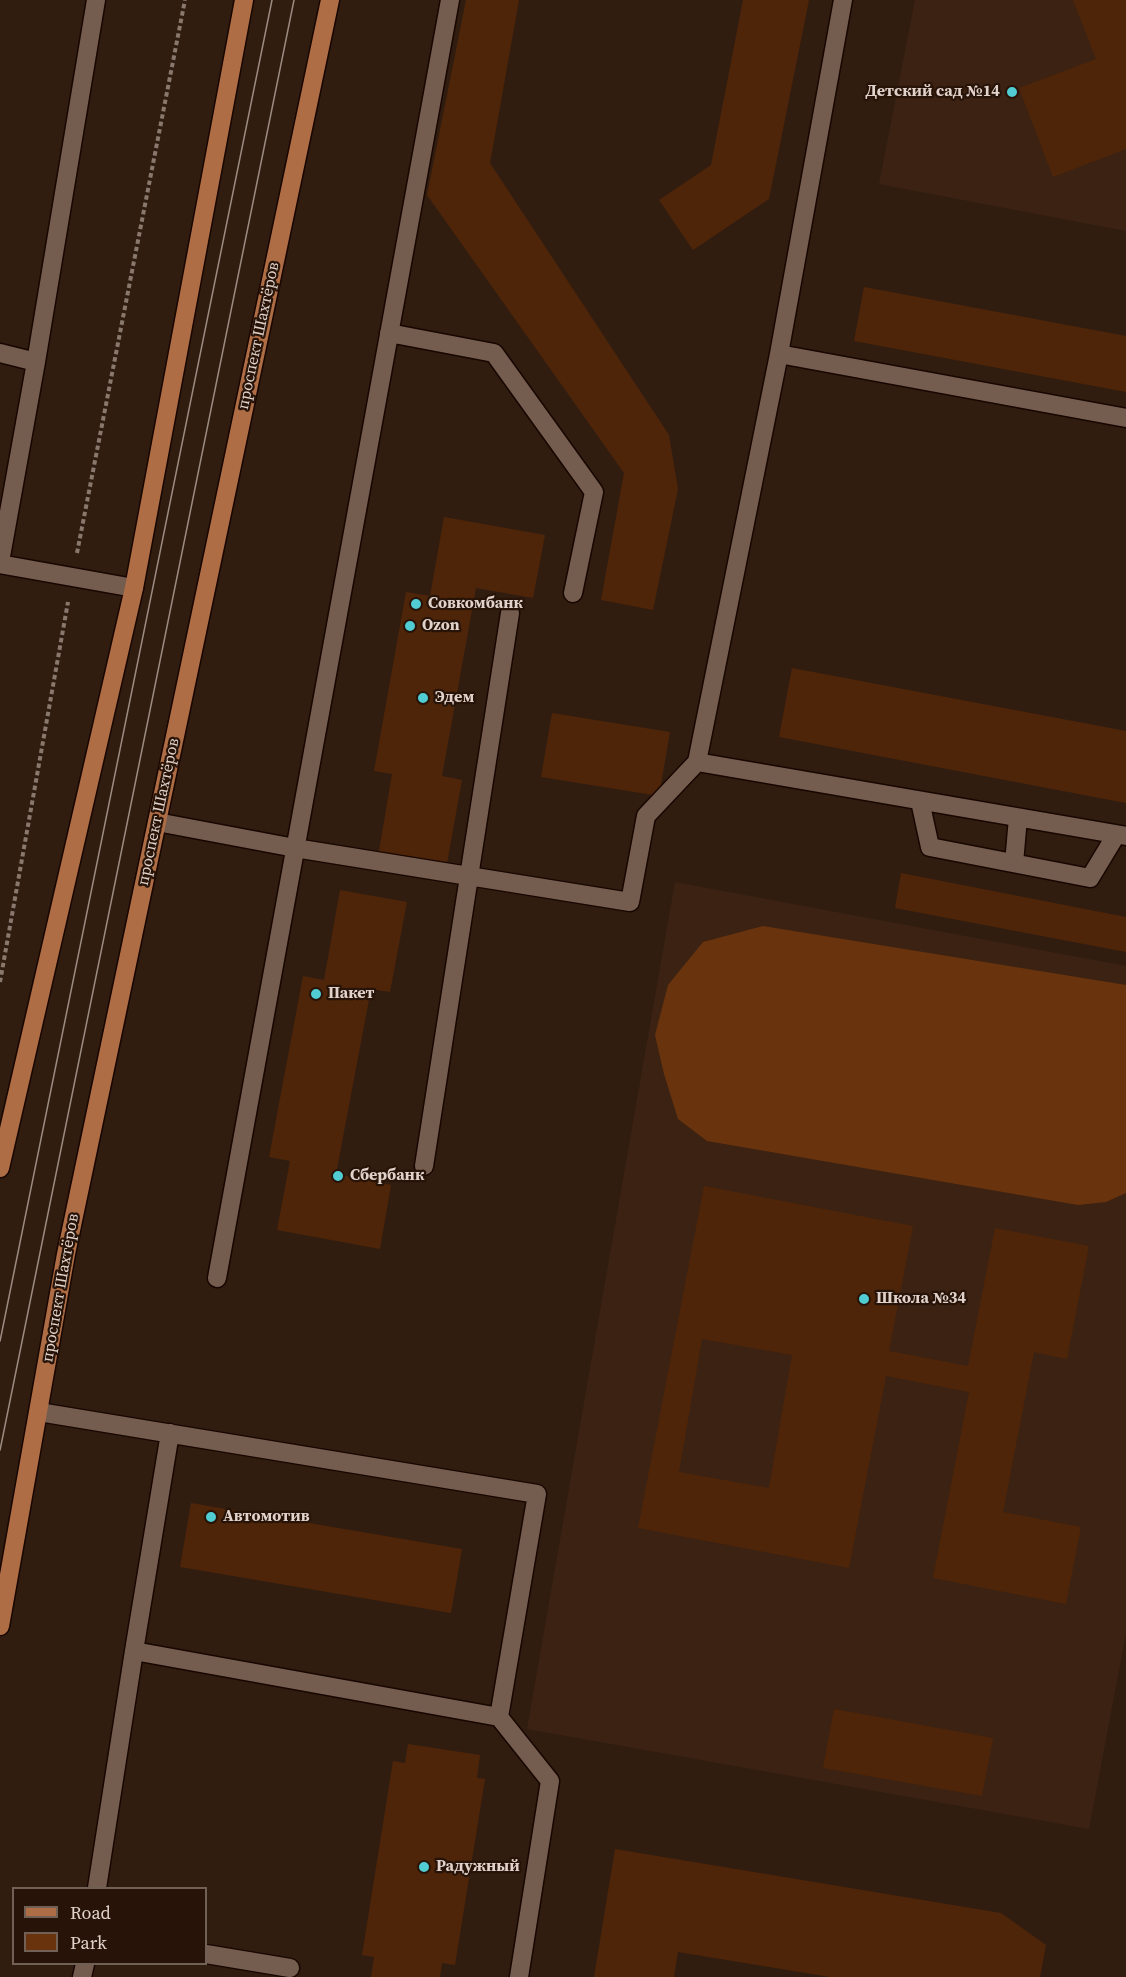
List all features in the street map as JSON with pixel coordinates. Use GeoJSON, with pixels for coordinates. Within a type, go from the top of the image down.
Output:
{"type":"FeatureCollection","features":[{"type":"Feature","properties":{"kind":"main road"},"geometry":{"type":"LineString","coordinates":[[0,1168],[134,588],[244,0]]}},
{"type":"Feature","properties":{"kind":"main road","name":"проспект Шахтёров"},"geometry":{"type":"LineString","coordinates":[[0,1626],[66,1254],[330,0]]}},
{"type":"Feature","properties":{"kind":"lane"},"geometry":{"type":"LineString","coordinates":[[96,0],[0,563],[134,588]]}},
{"type":"Feature","properties":{"kind":"lane"},"geometry":{"type":"LineString","coordinates":[[217,1278],[450,0]]}},
{"type":"Feature","properties":{"kind":"lane"},"geometry":{"type":"LineString","coordinates":[[157,822],[295,848],[630,902],[646,816],[698,762],[779,354],[843,0]]}},
{"type":"Feature","properties":{"kind":"lane"},"geometry":{"type":"LineString","coordinates":[[389,333],[494,354],[594,492],[573,593]]}},
{"type":"Feature","properties":{"kind":"lane"},"geometry":{"type":"LineString","coordinates":[[0,353],[36,362]]}},
{"type":"Feature","properties":{"kind":"lane"},"geometry":{"type":"LineString","coordinates":[[779,354],[1126,418]]}},
{"type":"Feature","properties":{"kind":"lane"},"geometry":{"type":"LineString","coordinates":[[424,1166],[510,613]]}},
{"type":"Feature","properties":{"kind":"lane"},"geometry":{"type":"LineString","coordinates":[[698,762],[1121,835],[1090,878],[930,847],[920,801]]}},
{"type":"Feature","properties":{"kind":"lane"},"geometry":{"type":"LineString","coordinates":[[1014,863],[1018,818]]}},
{"type":"Feature","properties":{"kind":"lane"},"geometry":{"type":"LineString","coordinates":[[39,1412],[537,1494],[499,1717]]}},
{"type":"Feature","properties":{"kind":"lane"},"geometry":{"type":"LineString","coordinates":[[97,1887],[170,1433]]}},
{"type":"Feature","properties":{"kind":"lane"},"geometry":{"type":"LineString","coordinates":[[134,1651],[499,1717],[550,1781],[519,1977]]}},
{"type":"Feature","properties":{"kind":"lane"},"geometry":{"type":"LineString","coordinates":[[207,1954],[290,1968]]}},
{"type":"Feature","properties":{"kind":"path"},"geometry":{"type":"LineString","coordinates":[[0,982],[73,577],[184,0]]}},
{"type":"Feature","properties":{"kind":"shaded area","name":"Детский сад №14"},"geometry":{"type":"Polygon","coordinates":[[[915,0],[1126,0],[1126,231],[879,184],[915,0]]]}},
{"type":"Feature","properties":{"kind":"shaded area","name":"Школа №34"},"geometry":{"type":"Polygon","coordinates":[[[675,882],[1126,966],[1126,1633],[1089,1829],[527,1729],[675,882]]]}},
{"type":"Feature","properties":{"kind":"green space"},"geometry":{"type":"Polygon","coordinates":[[[763,926],[1126,985],[1126,1193],[1106,1202],[1078,1205],[707,1141],[678,1119],[664,1074],[655,1035],[668,985],[703,942],[763,926]]]}},
{"type":"Feature","properties":{"kind":"building"},"geometry":{"type":"Polygon","coordinates":[[[466,0],[519,0],[490,163],[669,435],[678,489],[653,610],[601,600],[624,473],[427,195],[466,0]]]}},
{"type":"Feature","properties":{"kind":"building"},"geometry":{"type":"Polygon","coordinates":[[[743,0],[809,0],[769,199],[693,250],[659,200],[711,165],[743,0]]]}},
{"type":"Feature","properties":{"kind":"building"},"geometry":{"type":"Polygon","coordinates":[[[1073,0],[1126,0],[1126,149],[1053,177],[1019,88],[1096,59],[1073,0]]]}},
{"type":"Feature","properties":{"kind":"building"},"geometry":{"type":"Polygon","coordinates":[[[864,287],[1126,336],[1126,392],[854,341],[864,287]]]}},
{"type":"Feature","properties":{"kind":"building"},"geometry":{"type":"Polygon","coordinates":[[[444,517],[545,535],[533,598],[476,588],[442,776],[462,780],[446,869],[378,857],[392,774],[374,771],[406,592],[430,596],[444,517]]]}},
{"type":"Feature","properties":{"kind":"building"},"geometry":{"type":"Polygon","coordinates":[[[792,668],[1126,731],[1126,803],[779,737],[792,668]]]}},
{"type":"Feature","properties":{"kind":"building"},"geometry":{"type":"Polygon","coordinates":[[[552,713],[670,732],[659,796],[541,777],[552,713]]]}},
{"type":"Feature","properties":{"kind":"building"},"geometry":{"type":"Polygon","coordinates":[[[901,873],[1126,917],[1126,952],[895,908],[901,873]]]}},
{"type":"Feature","properties":{"kind":"building"},"geometry":{"type":"Polygon","coordinates":[[[340,890],[407,902],[390,992],[371,989],[336,1174],[391,1185],[380,1249],[277,1230],[290,1161],[269,1157],[303,976],[324,980],[340,890]]]}},
{"type":"Feature","properties":{"kind":"building"},"geometry":{"type":"Polygon","coordinates":[[[704,1186],[913,1226],[889,1351],[968,1366],[995,1228],[1089,1246],[1067,1359],[1034,1352],[1003,1512],[1081,1527],[1066,1604],[933,1578],[969,1392],[886,1376],[849,1568],[638,1528],[704,1186]],[[702,1339],[679,1472],[769,1488],[792,1355],[702,1339]]]}},
{"type":"Feature","properties":{"kind":"building"},"geometry":{"type":"Polygon","coordinates":[[[191,1503],[462,1549],[451,1613],[180,1567],[191,1503]]]}},
{"type":"Feature","properties":{"kind":"building"},"geometry":{"type":"Polygon","coordinates":[[[834,1709],[993,1738],[982,1796],[823,1768],[834,1709]]]}},
{"type":"Feature","properties":{"kind":"building","name":"Радужный"},"geometry":{"type":"Polygon","coordinates":[[[408,1744],[480,1755],[477,1778],[485,1779],[455,1965],[442,1963],[440,1977],[371,1977],[374,1957],[362,1955],[393,1761],[405,1763],[408,1744]]]}},
{"type":"Feature","properties":{"kind":"building"},"geometry":{"type":"Polygon","coordinates":[[[615,1849],[1001,1913],[1046,1945],[1040,1977],[830,1977],[678,1952],[674,1977],[594,1977],[615,1849]]]}},
{"type":"Feature","properties":{"kind":"tram line"},"geometry":{"type":"LineString","coordinates":[[0,1341],[272,0]]}},
{"type":"Feature","properties":{"kind":"tram line"},"geometry":{"type":"LineString","coordinates":[[0,1450],[294,0]]}},
{"type":"Feature","properties":{"kind":"place","name":"Детский сад №14"},"geometry":{"type":"Point","coordinates":[1012,92]}},
{"type":"Feature","properties":{"kind":"place","name":"Совкомбанк"},"geometry":{"type":"Point","coordinates":[416,604]}},
{"type":"Feature","properties":{"kind":"place","name":"Ozon"},"geometry":{"type":"Point","coordinates":[410,626]}},
{"type":"Feature","properties":{"kind":"place","name":"Эдем"},"geometry":{"type":"Point","coordinates":[423,698]}},
{"type":"Feature","properties":{"kind":"place","name":"Пакет"},"geometry":{"type":"Point","coordinates":[316,994]}},
{"type":"Feature","properties":{"kind":"place","name":"Сбербанк"},"geometry":{"type":"Point","coordinates":[338,1176]}},
{"type":"Feature","properties":{"kind":"place","name":"Школа №34"},"geometry":{"type":"Point","coordinates":[864,1299]}},
{"type":"Feature","properties":{"kind":"place","name":"Автомотив"},"geometry":{"type":"Point","coordinates":[211,1517]}},
{"type":"Feature","properties":{"kind":"place","name":"Радужный"},"geometry":{"type":"Point","coordinates":[424,1867]}}]}
